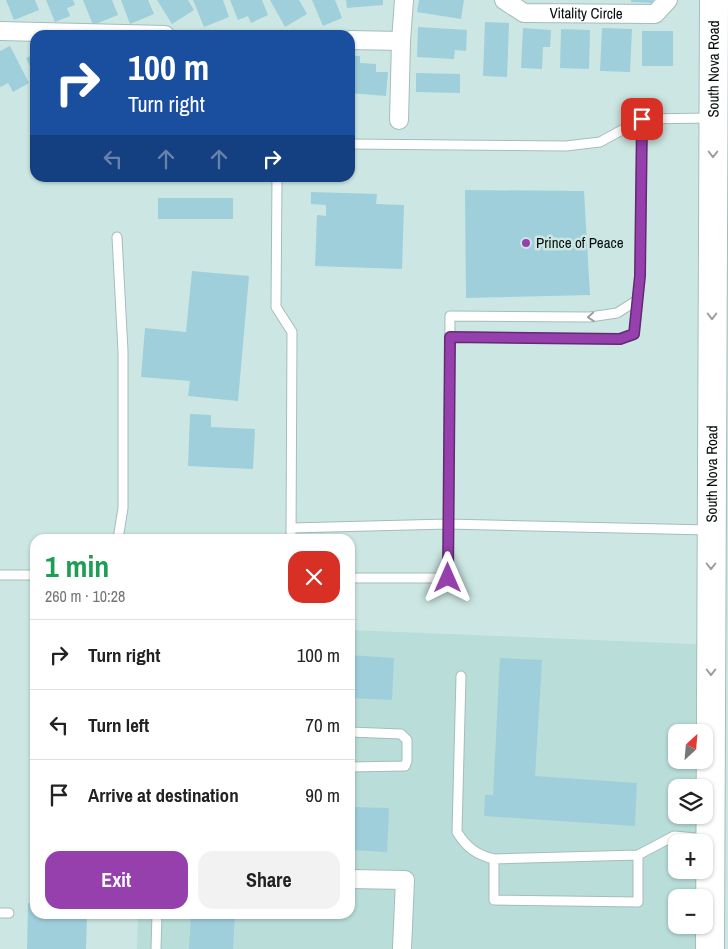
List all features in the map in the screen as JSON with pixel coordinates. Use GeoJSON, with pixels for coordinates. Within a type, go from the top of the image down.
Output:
{"type":"FeatureCollection","features":[{"type":"Feature","properties":{"kind":"main road","name":"South Nova Road"},"geometry":{"type":"LineString","coordinates":[[710,834],[714,0]]}},
{"type":"Feature","properties":{"kind":"main road"},"geometry":{"type":"LineString","coordinates":[[710,715],[728,755]]}},
{"type":"Feature","properties":{"kind":"main road","name":"South Nova Road"},"geometry":{"type":"LineString","coordinates":[[710,879],[710,949]]}},
{"type":"Feature","properties":{"kind":"street"},"geometry":{"type":"LineString","coordinates":[[399,120],[404,0]]}},
{"type":"Feature","properties":{"kind":"street","name":"Vitality Circle"},"geometry":{"type":"LineString","coordinates":[[504,0],[524,13],[656,14],[668,0]]}},
{"type":"Feature","properties":{"kind":"street"},"geometry":{"type":"LineString","coordinates":[[0,31],[30,32]]}},
{"type":"Feature","properties":{"kind":"street"},"geometry":{"type":"LineString","coordinates":[[355,40],[401,41]]}},
{"type":"Feature","properties":{"kind":"street"},"geometry":{"type":"LineString","coordinates":[[355,879],[405,880],[402,949]]}},
{"type":"Feature","properties":{"kind":"lane"},"geometry":{"type":"LineString","coordinates":[[355,144],[566,146],[600,142],[642,119],[713,118]]}},
{"type":"Feature","properties":{"kind":"lane"},"geometry":{"type":"LineString","coordinates":[[450,337],[620,339],[634,334],[640,276],[642,119]]}},
{"type":"Feature","properties":{"kind":"lane"},"geometry":{"type":"LineString","coordinates":[[277,182],[276,307],[292,332],[291,534]]}},
{"type":"Feature","properties":{"kind":"lane"},"geometry":{"type":"LineString","coordinates":[[117,237],[123,351],[123,508],[119,534]]}},
{"type":"Feature","properties":{"kind":"lane"},"geometry":{"type":"LineString","coordinates":[[355,578],[448,578],[450,316],[590,317],[616,314],[636,302]]}},
{"type":"Feature","properties":{"kind":"lane"},"geometry":{"type":"LineString","coordinates":[[291,528],[448,524],[711,530]]}},
{"type":"Feature","properties":{"kind":"lane"},"geometry":{"type":"LineString","coordinates":[[0,575],[30,575]]}},
{"type":"Feature","properties":{"kind":"lane"},"geometry":{"type":"LineString","coordinates":[[462,676],[457,832],[465,845],[481,856],[494,859],[638,856],[668,839]]}},
{"type":"Feature","properties":{"kind":"lane"},"geometry":{"type":"LineString","coordinates":[[355,732],[402,734],[407,740],[407,761],[405,766],[355,767]]}},
{"type":"Feature","properties":{"kind":"lane"},"geometry":{"type":"LineString","coordinates":[[494,859],[494,900],[638,902],[638,856]]}},
{"type":"Feature","properties":{"kind":"lane"},"geometry":{"type":"LineString","coordinates":[[156,949],[157,919]]}},
{"type":"Feature","properties":{"kind":"shaded area"},"geometry":{"type":"Polygon","coordinates":[[[355,630],[698,643],[702,724],[668,724],[668,769],[702,769],[702,779],[668,779],[668,824],[702,824],[701,834],[668,834],[668,879],[701,879],[701,889],[668,889],[668,934],[701,934],[701,949],[411,949],[414,879],[406,870],[355,869],[355,630]]]}},
{"type":"Feature","properties":{"kind":"shaded area"},"geometry":{"type":"Polygon","coordinates":[[[355,888],[396,889],[393,949],[137,949],[138,919],[355,919],[355,888]]]}},
{"type":"Feature","properties":{"kind":"building"},"geometry":{"type":"Polygon","coordinates":[[[6,0],[35,0],[39,10],[14,20],[6,0]]]}},
{"type":"Feature","properties":{"kind":"building"},"geometry":{"type":"Polygon","coordinates":[[[46,0],[73,0],[75,5],[67,8],[70,16],[55,22],[46,0]]]}},
{"type":"Feature","properties":{"kind":"building"},"geometry":{"type":"Polygon","coordinates":[[[83,0],[112,0],[118,15],[93,25],[83,0]]]}},
{"type":"Feature","properties":{"kind":"building"},"geometry":{"type":"Polygon","coordinates":[[[121,0],[148,0],[154,14],[130,24],[121,0]]]}},
{"type":"Feature","properties":{"kind":"building"},"geometry":{"type":"Polygon","coordinates":[[[157,0],[188,0],[194,10],[172,24],[157,0]]]}},
{"type":"Feature","properties":{"kind":"building"},"geometry":{"type":"Polygon","coordinates":[[[193,0],[223,0],[229,17],[204,27],[193,0]]]}},
{"type":"Feature","properties":{"kind":"building"},"geometry":{"type":"Polygon","coordinates":[[[230,0],[262,0],[268,15],[251,23],[248,16],[238,20],[230,0]]]}},
{"type":"Feature","properties":{"kind":"building"},"geometry":{"type":"Polygon","coordinates":[[[270,0],[299,0],[307,14],[285,27],[270,0]]]}},
{"type":"Feature","properties":{"kind":"building"},"geometry":{"type":"Polygon","coordinates":[[[312,0],[335,0],[342,18],[323,26],[312,0]]]}},
{"type":"Feature","properties":{"kind":"building"},"geometry":{"type":"Polygon","coordinates":[[[346,0],[383,0],[383,5],[347,8],[346,0]]]}},
{"type":"Feature","properties":{"kind":"building"},"geometry":{"type":"Polygon","coordinates":[[[419,0],[464,0],[461,19],[417,12],[419,0]]]}},
{"type":"Feature","properties":{"kind":"building"},"geometry":{"type":"Polygon","coordinates":[[[631,0],[653,0],[653,3],[631,2],[631,0]]]}},
{"type":"Feature","properties":{"kind":"building"},"geometry":{"type":"Polygon","coordinates":[[[485,22],[509,23],[507,77],[483,76],[485,22]]]}},
{"type":"Feature","properties":{"kind":"building"},"geometry":{"type":"Polygon","coordinates":[[[418,27],[467,30],[466,51],[455,50],[454,59],[417,57],[418,27]]]}},
{"type":"Feature","properties":{"kind":"building"},"geometry":{"type":"Polygon","coordinates":[[[523,28],[551,30],[550,47],[543,47],[542,69],[521,68],[523,28]]]}},
{"type":"Feature","properties":{"kind":"building"},"geometry":{"type":"Polygon","coordinates":[[[602,28],[632,29],[630,72],[600,71],[602,28]]]}},
{"type":"Feature","properties":{"kind":"building"},"geometry":{"type":"Polygon","coordinates":[[[561,29],[590,30],[589,69],[560,68],[561,29]]]}},
{"type":"Feature","properties":{"kind":"building"},"geometry":{"type":"Polygon","coordinates":[[[642,31],[673,31],[673,66],[642,66],[642,31]]]}},
{"type":"Feature","properties":{"kind":"building"},"geometry":{"type":"Polygon","coordinates":[[[10,46],[29,83],[13,92],[8,83],[0,86],[0,51],[10,46]]]}},
{"type":"Feature","properties":{"kind":"building"},"geometry":{"type":"Polygon","coordinates":[[[30,56],[30,66],[26,58],[30,56]]]}},
{"type":"Feature","properties":{"kind":"building"},"geometry":{"type":"Polygon","coordinates":[[[355,56],[360,56],[360,63],[376,64],[376,72],[388,72],[386,96],[355,93],[355,56]]]}},
{"type":"Feature","properties":{"kind":"building"},"geometry":{"type":"Polygon","coordinates":[[[416,73],[460,74],[460,93],[416,92],[416,73]]]}},
{"type":"Feature","properties":{"kind":"building","name":"Prince of Peace"},"geometry":{"type":"Polygon","coordinates":[[[465,190],[584,191],[590,295],[466,298],[465,190]]]}},
{"type":"Feature","properties":{"kind":"building"},"geometry":{"type":"Polygon","coordinates":[[[311,192],[377,194],[376,204],[404,205],[402,269],[315,266],[317,215],[326,216],[326,205],[311,204],[311,192]]]}},
{"type":"Feature","properties":{"kind":"building"},"geometry":{"type":"Polygon","coordinates":[[[158,198],[233,198],[233,219],[158,219],[158,198]]]}},
{"type":"Feature","properties":{"kind":"building"},"geometry":{"type":"Polygon","coordinates":[[[192,271],[249,276],[238,401],[188,396],[190,381],[141,377],[145,328],[186,332],[192,271]]]}},
{"type":"Feature","properties":{"kind":"building"},"geometry":{"type":"Polygon","coordinates":[[[190,414],[211,415],[211,427],[255,429],[253,469],[188,466],[190,414]]]}},
{"type":"Feature","properties":{"kind":"building"},"geometry":{"type":"Polygon","coordinates":[[[355,655],[394,658],[392,700],[355,698],[355,655]]]}},
{"type":"Feature","properties":{"kind":"building"},"geometry":{"type":"Polygon","coordinates":[[[500,658],[542,660],[535,776],[637,783],[635,826],[484,816],[485,795],[493,795],[500,658]]]}},
{"type":"Feature","properties":{"kind":"building"},"geometry":{"type":"Polygon","coordinates":[[[355,807],[389,808],[387,852],[355,850],[355,807]]]}},
{"type":"Feature","properties":{"kind":"building"},"geometry":{"type":"Polygon","coordinates":[[[28,903],[30,903],[30,919],[87,919],[86,949],[27,949],[28,903]]]}},
{"type":"Feature","properties":{"kind":"building"},"geometry":{"type":"Polygon","coordinates":[[[191,919],[235,919],[233,949],[189,949],[191,919]]]}},
{"type":"Feature","properties":{"kind":"place","name":"Prince of Peace"},"geometry":{"type":"Point","coordinates":[526,243]}},
{"type":"Feature","properties":{"kind":"route"},"geometry":{"type":"LineString","coordinates":[[448,578],[450,337],[620,339],[634,334],[640,276],[642,119]]}}]}
